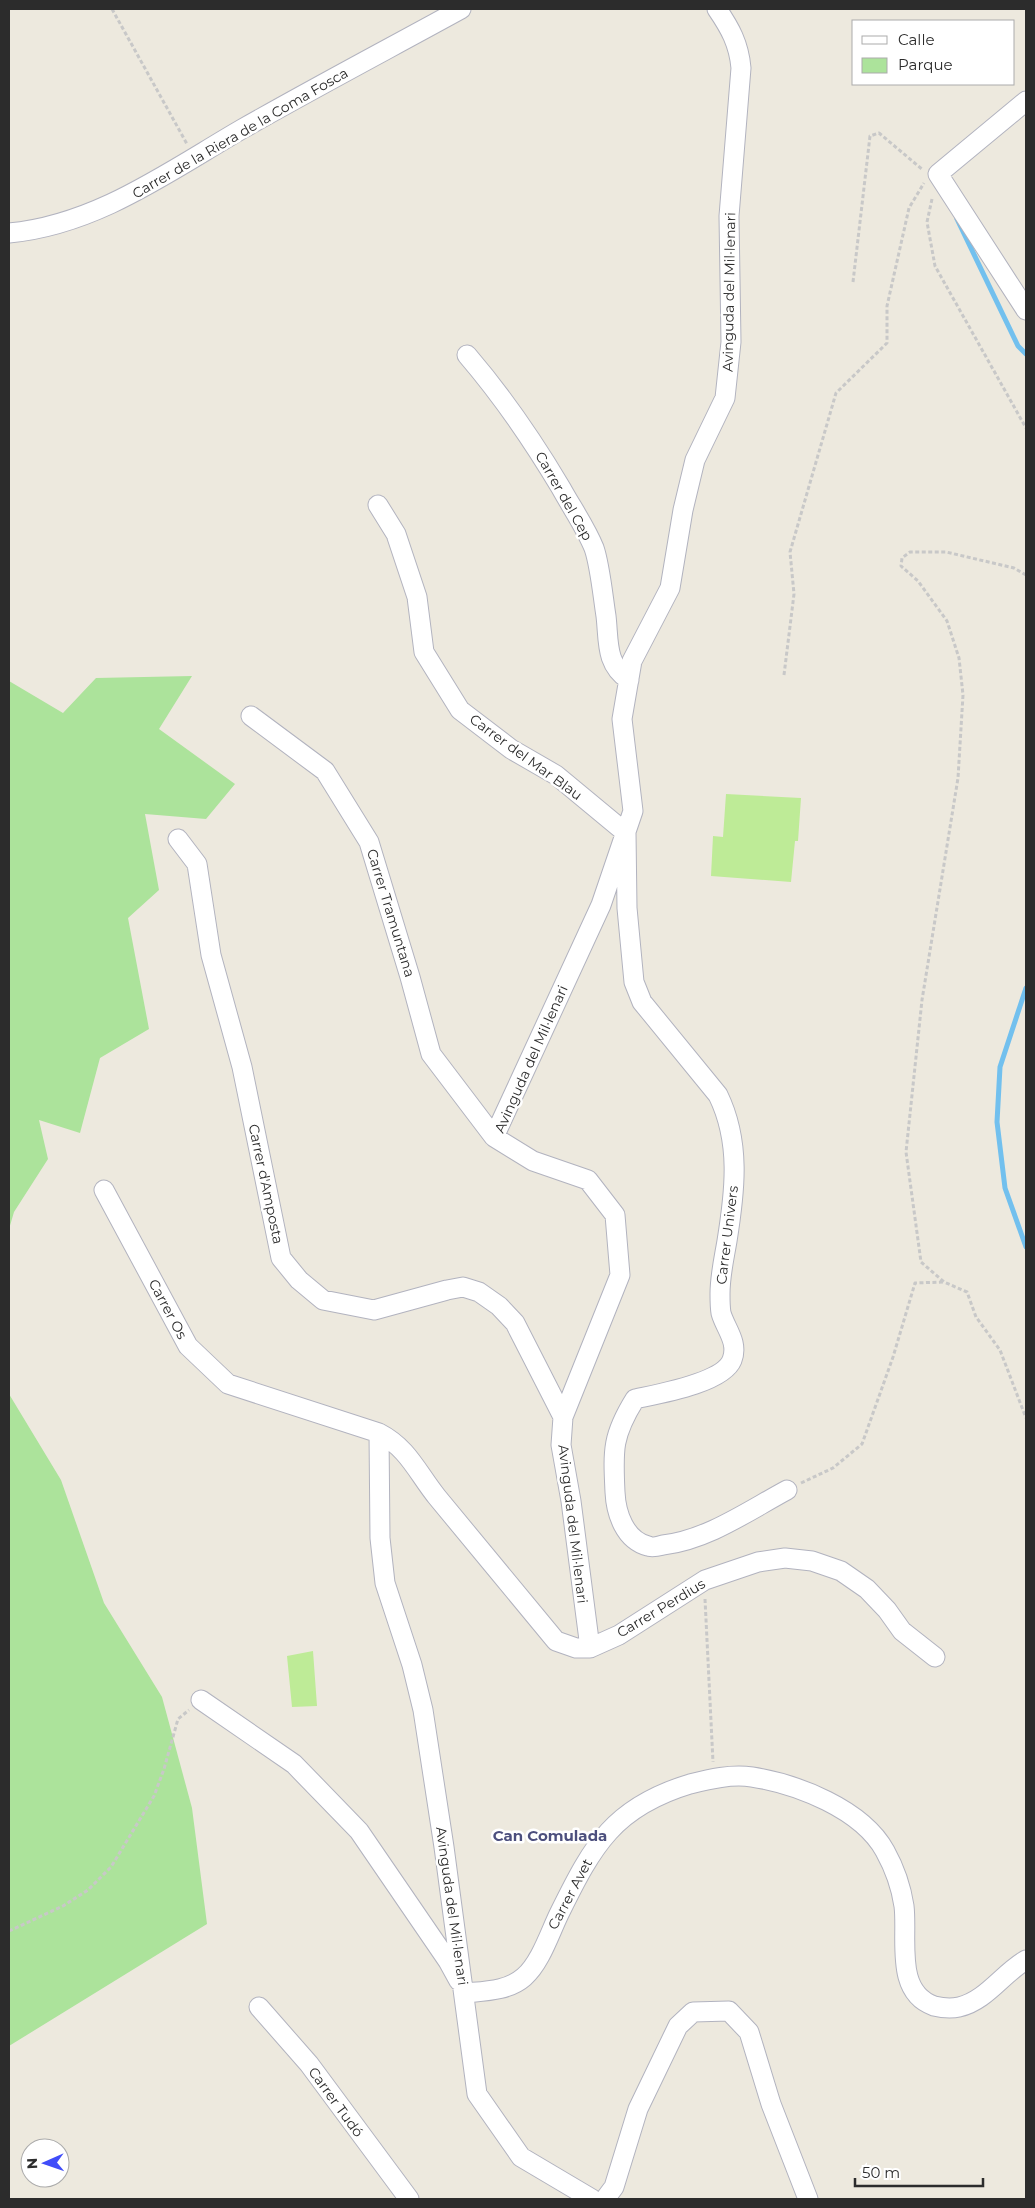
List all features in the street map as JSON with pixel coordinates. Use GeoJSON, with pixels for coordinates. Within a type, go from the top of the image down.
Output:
{"type":"FeatureCollection","features":[{"type":"Feature","properties":{"kind":"street","name":"Carrer de la Riera de la Coma Fosca"},"geometry":{"type":"LineString","coordinates":[[9,233],[27,231],[64,221],[126,198],[461,9]]}},
{"type":"Feature","properties":{"kind":"street","name":"Avinguda del Mil·lenari"},"geometry":{"type":"LineString","coordinates":[[590,1648],[562,1445],[563,1417],[620,1275],[615,1215],[588,1180],[533,1161],[494,1137],[602,905],[634,811],[622,719],[632,661],[670,588],[683,510],[695,460],[725,398],[730,342],[729,216],[741,68],[740,50],[732,32],[716,9]]}},
{"type":"Feature","properties":{"kind":"street"},"geometry":{"type":"LineString","coordinates":[[1026,101],[934,175],[1026,310]]}},
{"type":"Feature","properties":{"kind":"street","name":"Carrer del Cep"},"geometry":{"type":"LineString","coordinates":[[467,355],[489,380],[535,445],[594,549],[606,617],[608,652],[619,674],[629,680]]}},
{"type":"Feature","properties":{"kind":"street","name":"Carrer del Mar Blau"},"geometry":{"type":"LineString","coordinates":[[378,505],[396,534],[417,597],[424,652],[460,710],[511,749],[556,775],[626,833]]}},
{"type":"Feature","properties":{"kind":"street","name":"Carrer Tramuntana"},"geometry":{"type":"LineString","coordinates":[[251,716],[325,771],[369,842],[431,1054],[494,1137]]}},
{"type":"Feature","properties":{"kind":"street","name":"Carrer Univers"},"geometry":{"type":"LineString","coordinates":[[626,833],[627,908],[634,982],[642,1002],[718,1095],[726,1112],[733,1139],[735,1166],[732,1208],[720,1274],[720,1297],[722,1313],[734,1340],[732,1360],[717,1375],[676,1390],[636,1399],[621,1423],[613,1450],[615,1495],[619,1517],[629,1536],[649,1547],[684,1543],[787,1490]]}},
{"type":"Feature","properties":{"kind":"street","name":"Carrer d'Amposta"},"geometry":{"type":"LineString","coordinates":[[178,839],[197,864],[211,955],[242,1068],[281,1258],[299,1280],[323,1300],[374,1310],[463,1287],[479,1292],[499,1306],[514,1323],[563,1417]]}},
{"type":"Feature","properties":{"kind":"street","name":"Carrer Os"},"geometry":{"type":"LineString","coordinates":[[104,1190],[188,1346],[228,1384],[379,1433]]}},
{"type":"Feature","properties":{"kind":"street","name":"Avinguda del Mil·lenari"},"geometry":{"type":"LineString","coordinates":[[379,1433],[380,1538],[385,1584],[412,1665],[423,1710],[465,1993],[477,2094],[521,2157],[592,2199]]}},
{"type":"Feature","properties":{"kind":"street"},"geometry":{"type":"LineString","coordinates":[[379,1433],[394,1441],[407,1454],[428,1485],[556,1641],[576,1648],[590,1648]]}},
{"type":"Feature","properties":{"kind":"street","name":"Carrer Perdius"},"geometry":{"type":"LineString","coordinates":[[590,1648],[619,1635],[705,1580],[758,1562],[785,1558],[812,1561],[841,1571],[867,1589],[887,1610],[902,1631],[935,1658]]}},
{"type":"Feature","properties":{"kind":"street"},"geometry":{"type":"LineString","coordinates":[[201,1700],[294,1764],[359,1831],[448,1961],[465,1993]]}},
{"type":"Feature","properties":{"kind":"street","name":"Carrer Avet"},"geometry":{"type":"LineString","coordinates":[[465,1993],[496,1990],[511,1985],[525,1977],[536,1960],[585,1864],[594,1849],[616,1822],[646,1802],[675,1789],[714,1778],[749,1777],[783,1783],[837,1806],[867,1828],[884,1850],[898,1878],[904,1909],[906,1970],[914,1989],[925,2003],[941,2008],[959,2007],[976,1999],[1026,1960]]}},
{"type":"Feature","properties":{"kind":"street","name":"Carrer Tudó"},"geometry":{"type":"LineString","coordinates":[[259,2007],[309,2064],[409,2199]]}},
{"type":"Feature","properties":{"kind":"street"},"geometry":{"type":"LineString","coordinates":[[605,2199],[614,2188],[638,2109],[678,2026],[693,2012],[729,2011],[749,2032],[771,2104],[808,2199]]}},
{"type":"Feature","properties":{"kind":"path"},"geometry":{"type":"LineString","coordinates":[[112,9],[194,158]]}},
{"type":"Feature","properties":{"kind":"path"},"geometry":{"type":"LineString","coordinates":[[853,282],[870,136],[879,133],[934,175]]}},
{"type":"Feature","properties":{"kind":"path"},"geometry":{"type":"LineString","coordinates":[[934,175],[926,222],[935,266],[1026,428]]}},
{"type":"Feature","properties":{"kind":"path"},"geometry":{"type":"LineString","coordinates":[[784,675],[794,594],[790,552],[836,393],[887,343],[887,306],[909,208],[934,175]]}},
{"type":"Feature","properties":{"kind":"path"},"geometry":{"type":"LineString","coordinates":[[1026,576],[1014,568],[946,552],[910,552],[902,558],[901,566],[918,581],[947,621],[959,658],[964,695],[958,778],[922,1000],[906,1152],[921,1262],[944,1282],[967,1292],[976,1317],[1000,1350],[1026,1418]]}},
{"type":"Feature","properties":{"kind":"path"},"geometry":{"type":"LineString","coordinates":[[787,1490],[833,1468],[862,1444],[915,1283],[944,1282]]}},
{"type":"Feature","properties":{"kind":"path"},"geometry":{"type":"LineString","coordinates":[[705,1580],[714,1778]]}},
{"type":"Feature","properties":{"kind":"path"},"geometry":{"type":"LineString","coordinates":[[9,1931],[63,1906],[88,1890],[111,1867],[154,1796],[164,1769],[178,1719],[201,1700]]}},
{"type":"Feature","properties":{"kind":"green space"},"geometry":{"type":"Polygon","coordinates":[[[192,676],[159,729],[235,784],[206,819],[145,814],[159,890],[128,918],[149,1029],[100,1058],[80,1133],[39,1120],[48,1159],[14,1212],[9,1229],[9,681],[63,713],[96,678],[192,676]]]}},
{"type":"Feature","properties":{"kind":"green space"},"geometry":{"type":"Polygon","coordinates":[[[726,794],[801,798],[798,841],[795,841],[791,882],[711,876],[713,836],[723,837],[726,794]]]}},
{"type":"Feature","properties":{"kind":"green space"},"geometry":{"type":"Polygon","coordinates":[[[9,1394],[61,1480],[104,1603],[162,1697],[192,1808],[207,1924],[9,2046],[9,1394]]]}},
{"type":"Feature","properties":{"kind":"green space"},"geometry":{"type":"Polygon","coordinates":[[[313,1651],[317,1706],[292,1707],[287,1656],[313,1651]]]}},
{"type":"Feature","properties":{"kind":"waterway"},"geometry":{"type":"LineString","coordinates":[[957,219],[1018,346],[1026,354]]}},
{"type":"Feature","properties":{"kind":"waterway"},"geometry":{"type":"LineString","coordinates":[[1026,988],[1000,1067],[997,1122],[1005,1188],[1026,1247]]}},
{"type":"Feature","properties":{"kind":"district","name":"Can Comulada"},"geometry":{"type":"Point","coordinates":[550,1835]}}]}
